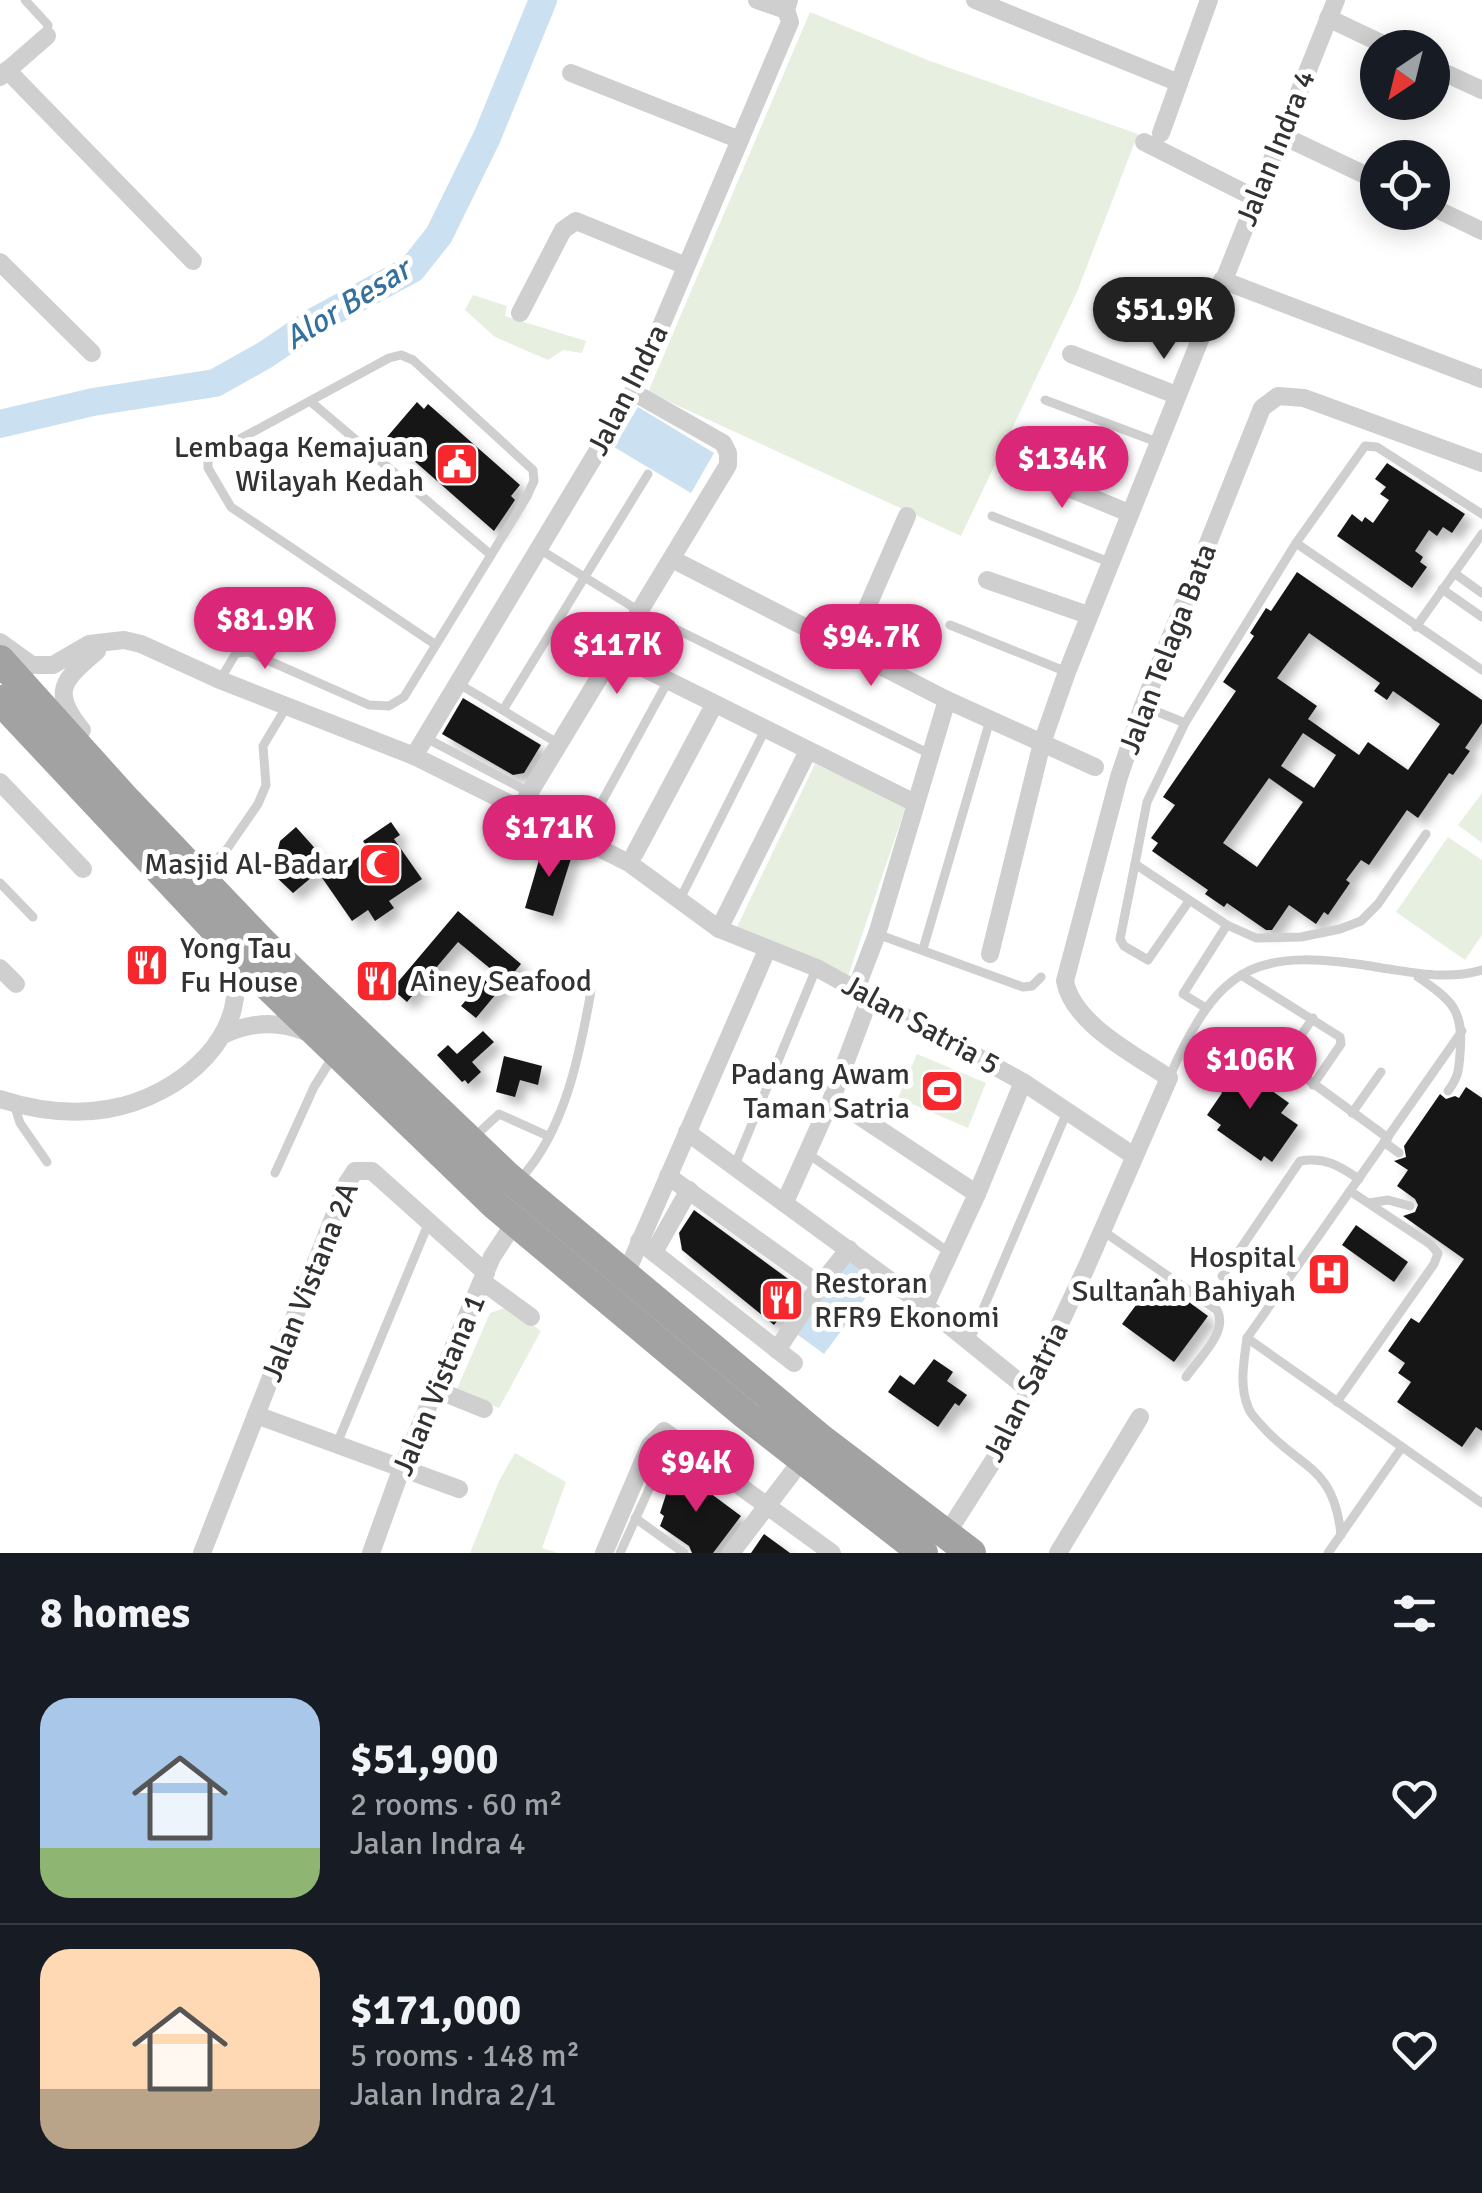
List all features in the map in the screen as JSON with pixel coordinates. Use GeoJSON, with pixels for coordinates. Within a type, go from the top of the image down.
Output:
{"type":"FeatureCollection","features":[{"type":"Feature","properties":{"kind":"highway"},"geometry":{"type":"LineString","coordinates":[[0,660],[262,942],[470,1141],[947,1547]]}},
{"type":"Feature","properties":{"kind":"highway"},"geometry":{"type":"LineString","coordinates":[[2,705],[223,939],[515,1222],[802,1460],[947,1547]]}},
{"type":"Feature","properties":{"kind":"street"},"geometry":{"type":"LineString","coordinates":[[756,0],[787,5]]}},
{"type":"Feature","properties":{"kind":"street"},"geometry":{"type":"LineString","coordinates":[[974,0],[1179,84]]}},
{"type":"Feature","properties":{"kind":"street"},"geometry":{"type":"LineString","coordinates":[[1161,134],[1209,0]]}},
{"type":"Feature","properties":{"kind":"street","name":"Jalan Indra 4"},"geometry":{"type":"LineString","coordinates":[[986,963],[1042,744],[1088,615],[1336,0]]}},
{"type":"Feature","properties":{"kind":"street","name":"Jalan Indra"},"geometry":{"type":"LineString","coordinates":[[414,756],[633,392],[790,22],[787,5]]}},
{"type":"Feature","properties":{"kind":"street"},"geometry":{"type":"LineString","coordinates":[[1328,18],[1360,33]]}},
{"type":"Feature","properties":{"kind":"street"},"geometry":{"type":"LineString","coordinates":[[47,36],[4,74],[193,261]]}},
{"type":"Feature","properties":{"kind":"street"},"geometry":{"type":"LineString","coordinates":[[571,73],[740,140]]}},
{"type":"Feature","properties":{"kind":"street"},"geometry":{"type":"LineString","coordinates":[[1450,75],[1482,90]]}},
{"type":"Feature","properties":{"kind":"street"},"geometry":{"type":"LineString","coordinates":[[1281,135],[1360,172]]}},
{"type":"Feature","properties":{"kind":"street"},"geometry":{"type":"LineString","coordinates":[[1144,142],[1255,198]]}},
{"type":"Feature","properties":{"kind":"street"},"geometry":{"type":"LineString","coordinates":[[1450,215],[1482,230]]}},
{"type":"Feature","properties":{"kind":"street"},"geometry":{"type":"LineString","coordinates":[[520,314],[571,222],[581,221],[686,266]]}},
{"type":"Feature","properties":{"kind":"street"},"geometry":{"type":"LineString","coordinates":[[0,262],[92,353]]}},
{"type":"Feature","properties":{"kind":"street"},"geometry":{"type":"LineString","coordinates":[[1222,280],[1482,378]]}},
{"type":"Feature","properties":{"kind":"street"},"geometry":{"type":"LineString","coordinates":[[1071,354],[1176,395]]}},
{"type":"Feature","properties":{"kind":"street"},"geometry":{"type":"LineString","coordinates":[[519,810],[728,466],[723,443],[633,392]]}},
{"type":"Feature","properties":{"kind":"street","name":"Jalan Telaga Bata"},"geometry":{"type":"LineString","coordinates":[[1168,1078],[1082,1017],[1068,999],[1066,981],[1119,777],[1143,706],[1262,408],[1269,400],[1290,394],[1482,463]]}},
{"type":"Feature","properties":{"kind":"street"},"geometry":{"type":"LineString","coordinates":[[1013,465],[1129,513]]}},
{"type":"Feature","properties":{"kind":"street"},"geometry":{"type":"LineString","coordinates":[[848,651],[906,516]]}},
{"type":"Feature","properties":{"kind":"street"},"geometry":{"type":"LineString","coordinates":[[672,559],[947,700],[1096,767]]}},
{"type":"Feature","properties":{"kind":"street"},"geometry":{"type":"LineString","coordinates":[[987,580],[1088,615]]}},
{"type":"Feature","properties":{"kind":"street"},"geometry":{"type":"LineString","coordinates":[[0,642],[32,665],[53,665],[70,647],[109,641]]}},
{"type":"Feature","properties":{"kind":"street"},"geometry":{"type":"LineString","coordinates":[[109,641],[68,679],[62,694],[66,710],[104,758],[126,800]]}},
{"type":"Feature","properties":{"kind":"street","name":"Jalan Satria 5"},"geometry":{"type":"LineString","coordinates":[[109,641],[142,644],[220,680],[414,756],[628,864],[719,929],[816,968],[1024,1082],[1134,1156]]}},
{"type":"Feature","properties":{"kind":"street"},"geometry":{"type":"LineString","coordinates":[[615,654],[915,803]]}},
{"type":"Feature","properties":{"kind":"street"},"geometry":{"type":"LineString","coordinates":[[786,1202],[832,1098],[947,700]]}},
{"type":"Feature","properties":{"kind":"street"},"geometry":{"type":"LineString","coordinates":[[634,853],[714,705]]}},
{"type":"Feature","properties":{"kind":"street"},"geometry":{"type":"LineString","coordinates":[[719,929],[808,751]]}},
{"type":"Feature","properties":{"kind":"street"},"geometry":{"type":"LineString","coordinates":[[0,782],[83,869]]}},
{"type":"Feature","properties":{"kind":"street"},"geometry":{"type":"LineString","coordinates":[[7,1101],[65,1112],[106,1110],[143,1100],[171,1086],[192,1070],[225,1034],[234,1012],[233,962],[223,939]]}},
{"type":"Feature","properties":{"kind":"street"},"geometry":{"type":"LineString","coordinates":[[647,1246],[668,1176],[767,950]]}},
{"type":"Feature","properties":{"kind":"street"},"geometry":{"type":"LineString","coordinates":[[0,968],[16,984]]}},
{"type":"Feature","properties":{"kind":"street"},"geometry":{"type":"LineString","coordinates":[[225,1034],[250,1025],[278,1024],[304,1032],[336,1052]]}},
{"type":"Feature","properties":{"kind":"street","name":"Jalan Satria"},"geometry":{"type":"LineString","coordinates":[[947,1547],[1029,1390],[1168,1078]]}},
{"type":"Feature","properties":{"kind":"street"},"geometry":{"type":"LineString","coordinates":[[925,1306],[1024,1082]]}},
{"type":"Feature","properties":{"kind":"street"},"geometry":{"type":"LineString","coordinates":[[0,1086],[35,1108]]}},
{"type":"Feature","properties":{"kind":"street"},"geometry":{"type":"LineString","coordinates":[[832,1098],[977,1194]]}},
{"type":"Feature","properties":{"kind":"street"},"geometry":{"type":"LineString","coordinates":[[686,1132],[925,1306],[1029,1390]]}},
{"type":"Feature","properties":{"kind":"street","name":"Jalan Vistana 2A"},"geometry":{"type":"LineString","coordinates":[[202,1553],[355,1171],[372,1170],[531,1317]]}},
{"type":"Feature","properties":{"kind":"street"},"geometry":{"type":"LineString","coordinates":[[668,1176],[820,1285]]}},
{"type":"Feature","properties":{"kind":"street"},"geometry":{"type":"LineString","coordinates":[[625,1276],[689,1190]]}},
{"type":"Feature","properties":{"kind":"street","name":"Jalan Vistana 1"},"geometry":{"type":"LineString","coordinates":[[371,1553],[401,1470],[492,1257],[515,1222]]}},
{"type":"Feature","properties":{"kind":"street"},"geometry":{"type":"LineString","coordinates":[[647,1246],[794,1363]]}},
{"type":"Feature","properties":{"kind":"street"},"geometry":{"type":"LineString","coordinates":[[777,1350],[849,1249]]}},
{"type":"Feature","properties":{"kind":"street"},"geometry":{"type":"LineString","coordinates":[[437,1390],[484,1409]]}},
{"type":"Feature","properties":{"kind":"street"},"geometry":{"type":"LineString","coordinates":[[256,1414],[459,1490]]}},
{"type":"Feature","properties":{"kind":"street"},"geometry":{"type":"LineString","coordinates":[[1058,1553],[1140,1418]]}},
{"type":"Feature","properties":{"kind":"street"},"geometry":{"type":"LineString","coordinates":[[604,1553],[646,1455],[658,1434],[668,1431],[832,1553]]}},
{"type":"Feature","properties":{"kind":"street"},"geometry":{"type":"LineString","coordinates":[[732,1553],[802,1460]]}},
{"type":"Feature","properties":{"kind":"lane"},"geometry":{"type":"LineString","coordinates":[[25,0],[48,25],[47,36]]}},
{"type":"Feature","properties":{"kind":"lane"},"geometry":{"type":"LineString","coordinates":[[220,680],[236,653],[249,652],[370,705],[389,706],[404,698],[526,498],[534,481],[533,470],[413,360],[401,355],[214,452],[208,468],[231,507],[436,645]]}},
{"type":"Feature","properties":{"kind":"lane"},"geometry":{"type":"LineString","coordinates":[[310,400],[491,555]]}},
{"type":"Feature","properties":{"kind":"lane"},"geometry":{"type":"LineString","coordinates":[[1046,400],[1157,442]]}},
{"type":"Feature","properties":{"kind":"lane"},"geometry":{"type":"LineString","coordinates":[[1189,901],[1148,960],[1124,946],[1120,938],[1147,802],[1184,723],[1296,543],[1365,446],[1377,447],[1482,514]]}},
{"type":"Feature","properties":{"kind":"lane"},"geometry":{"type":"LineString","coordinates":[[503,710],[648,474]]}},
{"type":"Feature","properties":{"kind":"lane"},"geometry":{"type":"LineString","coordinates":[[992,516],[1109,562]]}},
{"type":"Feature","properties":{"kind":"lane"},"geometry":{"type":"LineString","coordinates":[[1416,627],[1482,534]]}},
{"type":"Feature","properties":{"kind":"lane"},"geometry":{"type":"LineString","coordinates":[[1296,543],[1482,670]]}},
{"type":"Feature","properties":{"kind":"lane"},"geometry":{"type":"LineString","coordinates":[[539,548],[642,612],[930,754]]}},
{"type":"Feature","properties":{"kind":"lane"},"geometry":{"type":"LineString","coordinates":[[1454,573],[1482,593]]}},
{"type":"Feature","properties":{"kind":"lane"},"geometry":{"type":"LineString","coordinates":[[1442,589],[1482,617]]}},
{"type":"Feature","properties":{"kind":"lane"},"geometry":{"type":"LineString","coordinates":[[950,625],[1068,672]]}},
{"type":"Feature","properties":{"kind":"lane"},"geometry":{"type":"LineString","coordinates":[[580,840],[668,681]]}},
{"type":"Feature","properties":{"kind":"lane"},"geometry":{"type":"LineString","coordinates":[[457,682],[559,744]]}},
{"type":"Feature","properties":{"kind":"lane"},"geometry":{"type":"LineString","coordinates":[[199,876],[228,849],[258,804],[266,785],[263,746],[287,706]]}},
{"type":"Feature","properties":{"kind":"lane"},"geometry":{"type":"LineString","coordinates":[[1143,706],[1184,723]]}},
{"type":"Feature","properties":{"kind":"lane"},"geometry":{"type":"LineString","coordinates":[[923,950],[990,720]]}},
{"type":"Feature","properties":{"kind":"lane"},"geometry":{"type":"LineString","coordinates":[[680,899],[765,730]]}},
{"type":"Feature","properties":{"kind":"lane"},"geometry":{"type":"LineString","coordinates":[[424,737],[529,792]]}},
{"type":"Feature","properties":{"kind":"lane"},"geometry":{"type":"LineString","coordinates":[[1135,864],[1227,926],[1256,938],[1275,938],[1340,929],[1361,920],[1378,904],[1426,834]]}},
{"type":"Feature","properties":{"kind":"lane"},"geometry":{"type":"LineString","coordinates":[[0,884],[33,917]]}},
{"type":"Feature","properties":{"kind":"lane"},"geometry":{"type":"LineString","coordinates":[[1206,1008],[1183,994],[1227,926]]}},
{"type":"Feature","properties":{"kind":"lane"},"geometry":{"type":"LineString","coordinates":[[877,934],[923,950],[986,963],[1024,987],[1037,983],[1041,977]]}},
{"type":"Feature","properties":{"kind":"lane"},"geometry":{"type":"LineString","coordinates":[[1168,1078],[1188,1033],[1216,992],[1241,974],[1270,963],[1321,959],[1448,976],[1482,970]]}},
{"type":"Feature","properties":{"kind":"lane"},"geometry":{"type":"LineString","coordinates":[[735,1165],[816,968]]}},
{"type":"Feature","properties":{"kind":"lane"},"geometry":{"type":"LineString","coordinates":[[1412,973],[1444,996],[1459,1013],[1462,1032],[1458,1077],[1448,1091]]}},
{"type":"Feature","properties":{"kind":"lane"},"geometry":{"type":"LineString","coordinates":[[1241,974],[1342,1040],[1313,1085]]}},
{"type":"Feature","properties":{"kind":"lane"},"geometry":{"type":"LineString","coordinates":[[516,1184],[531,1168],[548,1136],[575,1065],[591,991]]}},
{"type":"Feature","properties":{"kind":"lane"},"geometry":{"type":"LineString","coordinates":[[1313,1018],[1286,1058],[1292,1070],[1399,1153]]}},
{"type":"Feature","properties":{"kind":"lane"},"geometry":{"type":"LineString","coordinates":[[1341,1534],[1338,1508],[1320,1472],[1270,1435],[1248,1410],[1242,1380],[1246,1338],[1462,1032]]}},
{"type":"Feature","properties":{"kind":"lane"},"geometry":{"type":"LineString","coordinates":[[274,1172],[314,1086],[336,1052]]}},
{"type":"Feature","properties":{"kind":"lane"},"geometry":{"type":"LineString","coordinates":[[1352,1113],[1381,1072]]}},
{"type":"Feature","properties":{"kind":"lane"},"geometry":{"type":"LineString","coordinates":[[7,1101],[47,1162]]}},
{"type":"Feature","properties":{"kind":"lane"},"geometry":{"type":"LineString","coordinates":[[969,1342],[1066,1112]]}},
{"type":"Feature","properties":{"kind":"lane"},"geometry":{"type":"LineString","coordinates":[[470,1141],[500,1114],[548,1136]]}},
{"type":"Feature","properties":{"kind":"lane"},"geometry":{"type":"LineString","coordinates":[[806,1153],[950,1253]]}},
{"type":"Feature","properties":{"kind":"lane"},"geometry":{"type":"LineString","coordinates":[[1222,1276],[1300,1160],[1318,1158],[1336,1163],[1358,1179]]}},
{"type":"Feature","properties":{"kind":"lane"},"geometry":{"type":"LineString","coordinates":[[1337,1402],[1438,1253],[1436,1245],[1350,1190]]}},
{"type":"Feature","properties":{"kind":"lane"},"geometry":{"type":"LineString","coordinates":[[1369,1203],[1388,1200],[1410,1206]]}},
{"type":"Feature","properties":{"kind":"lane"},"geometry":{"type":"LineString","coordinates":[[336,1446],[429,1222]]}},
{"type":"Feature","properties":{"kind":"lane"},"geometry":{"type":"LineString","coordinates":[[1102,1231],[1217,1310],[1220,1330],[1186,1377]]}},
{"type":"Feature","properties":{"kind":"lane"},"geometry":{"type":"LineString","coordinates":[[1246,1338],[1482,1504]]}},
{"type":"Feature","properties":{"kind":"lane"},"geometry":{"type":"LineString","coordinates":[[620,1553],[660,1465],[678,1440]]}},
{"type":"Feature","properties":{"kind":"lane"},"geometry":{"type":"LineString","coordinates":[[1328,1553],[1402,1448]]}},
{"type":"Feature","properties":{"kind":"lane"},"geometry":{"type":"LineString","coordinates":[[634,1518],[684,1553]]}},
{"type":"Feature","properties":{"kind":"green space"},"geometry":{"type":"Polygon","coordinates":[[[810,12],[930,61],[1138,134],[1077,292],[961,536],[648,392],[810,12]]]}},
{"type":"Feature","properties":{"kind":"green space"},"geometry":{"type":"Polygon","coordinates":[[[473,295],[507,306],[505,316],[586,341],[582,353],[563,350],[548,360],[495,337],[465,310],[473,295]]]}},
{"type":"Feature","properties":{"kind":"green space"},"geometry":{"type":"Polygon","coordinates":[[[815,764],[906,806],[846,982],[736,929],[815,764]]]}},
{"type":"Feature","properties":{"kind":"green space"},"geometry":{"type":"Polygon","coordinates":[[[1482,793],[1482,843],[1458,825],[1482,793]]]}},
{"type":"Feature","properties":{"kind":"green space"},"geometry":{"type":"Polygon","coordinates":[[[1448,837],[1482,860],[1482,935],[1465,960],[1396,912],[1448,837]]]}},
{"type":"Feature","properties":{"kind":"green space","name":"Padang Awam Taman Satria"},"geometry":{"type":"Polygon","coordinates":[[[917,1054],[986,1083],[968,1128],[898,1098],[917,1054]]]}},
{"type":"Feature","properties":{"kind":"green space"},"geometry":{"type":"Polygon","coordinates":[[[508,1307],[541,1331],[499,1408],[456,1391],[490,1313],[508,1307]]]}},
{"type":"Feature","properties":{"kind":"green space"},"geometry":{"type":"Polygon","coordinates":[[[515,1453],[566,1482],[542,1548],[558,1553],[470,1553],[499,1481],[515,1453]]]}},
{"type":"Feature","properties":{"kind":"water"},"geometry":{"type":"Polygon","coordinates":[[[638,407],[714,453],[691,493],[614,447],[638,407]]]}},
{"type":"Feature","properties":{"kind":"water"},"geometry":{"type":"Polygon","coordinates":[[[848,1259],[878,1281],[824,1354],[794,1332],[848,1259]]]}},
{"type":"Feature","properties":{"kind":"building","name":"Lembaga Kemajuan Wilayah Kedah"},"geometry":{"type":"Polygon","coordinates":[[[417,402],[424,409],[428,404],[520,485],[511,496],[515,500],[494,531],[387,437],[417,402]]]}},
{"type":"Feature","properties":{"kind":"building"},"geometry":{"type":"Polygon","coordinates":[[[1387,463],[1465,514],[1452,533],[1443,527],[1437,536],[1429,530],[1415,551],[1427,567],[1412,588],[1337,536],[1352,514],[1362,522],[1365,517],[1373,523],[1389,500],[1380,494],[1386,487],[1375,479],[1387,463]]]}},
{"type":"Feature","properties":{"kind":"building"},"geometry":{"type":"Polygon","coordinates":[[[1297,572],[1482,700],[1482,723],[1465,748],[1470,751],[1453,775],[1449,773],[1418,818],[1407,810],[1369,865],[1361,860],[1328,915],[1324,912],[1316,924],[1289,905],[1272,930],[1266,930],[1227,903],[1224,907],[1205,894],[1208,890],[1152,851],[1158,843],[1151,838],[1175,805],[1163,797],[1236,691],[1223,682],[1254,636],[1250,633],[1266,608],[1271,611],[1297,572]],[[1309,633],[1277,678],[1317,706],[1308,719],[1359,755],[1368,742],[1408,770],[1440,724],[1393,691],[1387,700],[1374,691],[1380,683],[1309,633]],[[1303,733],[1281,766],[1314,788],[1336,755],[1303,733]],[[1269,778],[1223,843],[1257,867],[1303,802],[1269,778]]]}},
{"type":"Feature","properties":{"kind":"building"},"geometry":{"type":"Polygon","coordinates":[[[463,698],[541,745],[524,773],[513,775],[442,734],[463,698]]]}},
{"type":"Feature","properties":{"kind":"building","name":"Masjid Al-Badar"},"geometry":{"type":"Polygon","coordinates":[[[391,822],[400,835],[394,839],[422,879],[389,901],[394,908],[375,921],[368,910],[352,921],[318,872],[293,893],[272,873],[280,841],[296,827],[336,872],[369,850],[363,841],[391,822]]]}},
{"type":"Feature","properties":{"kind":"building"},"geometry":{"type":"Polygon","coordinates":[[[544,843],[573,852],[553,916],[525,908],[544,843]]]}},
{"type":"Feature","properties":{"kind":"building"},"geometry":{"type":"Polygon","coordinates":[[[458,911],[521,964],[476,1018],[461,1006],[492,970],[458,942],[407,1002],[392,989],[458,911]]]}},
{"type":"Feature","properties":{"kind":"building"},"geometry":{"type":"Polygon","coordinates":[[[483,1031],[494,1042],[472,1062],[481,1072],[468,1084],[462,1082],[437,1055],[448,1045],[457,1054],[483,1031]]]}},
{"type":"Feature","properties":{"kind":"building"},"geometry":{"type":"Polygon","coordinates":[[[504,1056],[542,1066],[538,1085],[520,1080],[515,1097],[496,1092],[504,1056]]]}},
{"type":"Feature","properties":{"kind":"building"},"geometry":{"type":"Polygon","coordinates":[[[1226,1058],[1249,1074],[1254,1068],[1266,1076],[1261,1083],[1289,1103],[1281,1113],[1298,1125],[1272,1162],[1264,1156],[1261,1161],[1217,1130],[1221,1125],[1207,1115],[1222,1093],[1211,1079],[1226,1058]]]}},
{"type":"Feature","properties":{"kind":"building"},"geometry":{"type":"Polygon","coordinates":[[[1466,1087],[1482,1098],[1482,1431],[1476,1427],[1462,1447],[1397,1402],[1411,1382],[1398,1373],[1405,1363],[1388,1351],[1411,1318],[1419,1323],[1464,1259],[1403,1216],[1415,1212],[1418,1205],[1397,1186],[1408,1170],[1394,1161],[1406,1157],[1404,1146],[1440,1094],[1446,1099],[1459,1098],[1466,1087]]]}},
{"type":"Feature","properties":{"kind":"building"},"geometry":{"type":"Polygon","coordinates":[[[694,1210],[802,1289],[774,1325],[682,1250],[679,1233],[694,1210]]]}},
{"type":"Feature","properties":{"kind":"building"},"geometry":{"type":"Polygon","coordinates":[[[1356,1225],[1408,1262],[1394,1282],[1342,1245],[1356,1225]]]}},
{"type":"Feature","properties":{"kind":"building"},"geometry":{"type":"Polygon","coordinates":[[[1156,1278],[1208,1316],[1174,1362],[1122,1324],[1156,1278]]]}},
{"type":"Feature","properties":{"kind":"building"},"geometry":{"type":"Polygon","coordinates":[[[934,1359],[953,1372],[947,1381],[967,1395],[959,1406],[955,1403],[938,1427],[888,1392],[900,1375],[914,1385],[934,1359]]]}},
{"type":"Feature","properties":{"kind":"building"},"geometry":{"type":"Polygon","coordinates":[[[675,1467],[741,1516],[713,1553],[692,1553],[689,1546],[660,1526],[664,1516],[660,1513],[675,1467]]]}},
{"type":"Feature","properties":{"kind":"building"},"geometry":{"type":"Polygon","coordinates":[[[764,1534],[790,1553],[751,1553],[764,1534]]]}},
{"type":"Feature","properties":{"kind":"waterway","name":"Alor Besar"},"geometry":{"type":"LineString","coordinates":[[0,424],[93,402],[215,383],[315,321],[412,269],[439,235],[487,137],[543,0]]}},
{"type":"Feature","properties":{"kind":"place","name":"Lembaga Kemajuan Wilayah Kedah"},"geometry":{"type":"Point","coordinates":[457,464]}},
{"type":"Feature","properties":{"kind":"place","name":"Masjid Al-Badar"},"geometry":{"type":"Point","coordinates":[380,864]}},
{"type":"Feature","properties":{"kind":"place","name":"Yong Tau Fu House"},"geometry":{"type":"Point","coordinates":[147,965]}},
{"type":"Feature","properties":{"kind":"place","name":"Ainey Seafood"},"geometry":{"type":"Point","coordinates":[377,981]}},
{"type":"Feature","properties":{"kind":"place","name":"Padang Awam Taman Satria"},"geometry":{"type":"Point","coordinates":[942,1091]}},
{"type":"Feature","properties":{"kind":"place","name":"Hospital Sultanah Bahiyah"},"geometry":{"type":"Point","coordinates":[1329,1274]}},
{"type":"Feature","properties":{"kind":"place","name":"Restoran RFR9 Ekonomi"},"geometry":{"type":"Point","coordinates":[782,1300]}}]}
